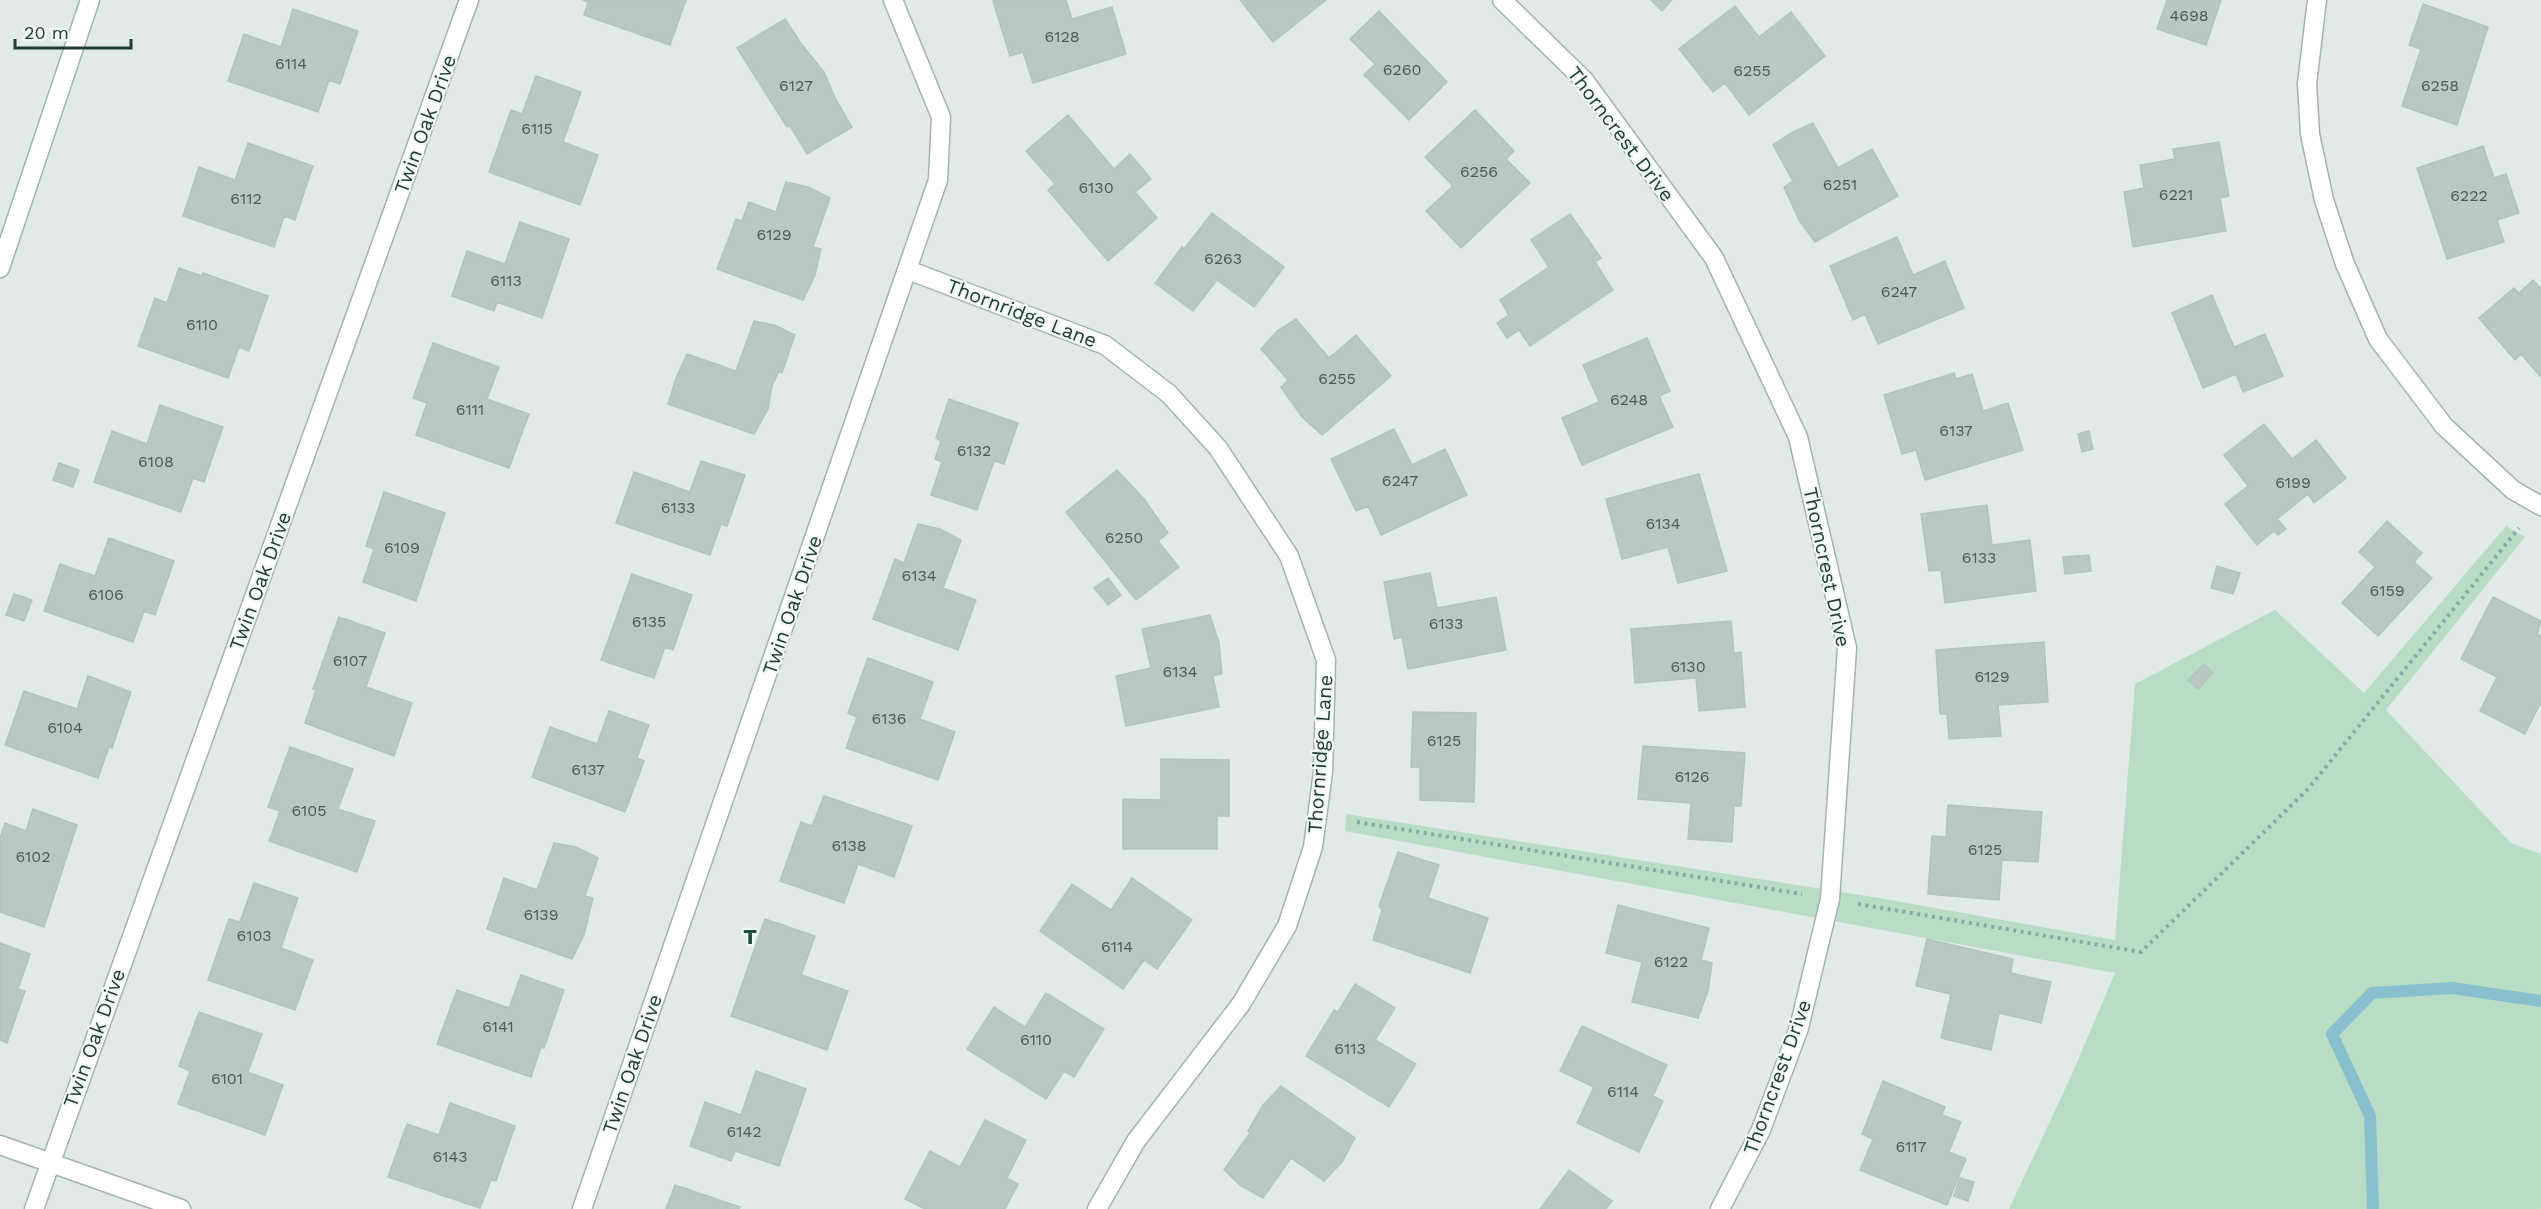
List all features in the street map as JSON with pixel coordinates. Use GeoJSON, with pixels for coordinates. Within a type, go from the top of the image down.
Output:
{"type":"FeatureCollection","features":[{"type":"Feature","properties":{"kind":"street"},"geometry":{"type":"LineString","coordinates":[[0,268],[90,0]]}},
{"type":"Feature","properties":{"kind":"street","name":"Twin Oak Drive"},"geometry":{"type":"LineString","coordinates":[[34,1209],[470,0]]}},
{"type":"Feature","properties":{"kind":"street","name":"Twin Oak Drive"},"geometry":{"type":"LineString","coordinates":[[582,1209],[938,180],[941,117],[893,0]]}},
{"type":"Feature","properties":{"kind":"street","name":"Thorncrest Drive"},"geometry":{"type":"LineString","coordinates":[[1503,0],[1584,80],[1714,258],[1798,437],[1847,648],[1830,899],[1799,1028],[1761,1130],[1720,1209]]}},
{"type":"Feature","properties":{"kind":"street"},"geometry":{"type":"LineString","coordinates":[[2317,0],[2307,84],[2310,134],[2324,200],[2345,264],[2378,339],[2444,426],[2513,490],[2539,505]]}},
{"type":"Feature","properties":{"kind":"street","name":"Thornridge Lane"},"geometry":{"type":"LineString","coordinates":[[908,270],[1105,345],[1169,394],[1218,448],[1289,556],[1326,660],[1323,772],[1313,847],[1287,926],[1241,1004],[1136,1141],[1097,1209]]}},
{"type":"Feature","properties":{"kind":"street"},"geometry":{"type":"LineString","coordinates":[[0,1145],[181,1209]]}},
{"type":"Feature","properties":{"kind":"path"},"geometry":{"type":"LineString","coordinates":[[1854,904],[2140,952],[2308,789],[2539,505]]}},
{"type":"Feature","properties":{"kind":"path"},"geometry":{"type":"LineString","coordinates":[[1357,822],[1805,894]]}},
{"type":"Feature","properties":{"kind":"green space"},"geometry":{"type":"Polygon","coordinates":[[[2506,526],[2525,537],[2386,710],[2511,843],[2541,854],[2541,1209],[2009,1209],[2072,1074],[2115,973],[1345,831],[1346,814],[1873,897],[2115,940],[2135,684],[2275,610],[2364,693],[2506,526]]]}},
{"type":"Feature","properties":{"kind":"building"},"geometry":{"type":"Polygon","coordinates":[[[583,0],[686,0],[670,45],[584,15],[588,2],[583,0]]]}},
{"type":"Feature","properties":{"kind":"building"},"geometry":{"type":"Polygon","coordinates":[[[1066,0],[1072,19],[1112,7],[1126,54],[1033,83],[1023,52],[1010,56],[993,1],[1066,0]]]}},
{"type":"Feature","properties":{"kind":"building"},"geometry":{"type":"Polygon","coordinates":[[[1240,0],[1326,0],[1273,42],[1240,0]]]}},
{"type":"Feature","properties":{"kind":"building"},"geometry":{"type":"Polygon","coordinates":[[[1651,0],[1672,0],[1662,11],[1651,0]]]}},
{"type":"Feature","properties":{"kind":"building"},"geometry":{"type":"Polygon","coordinates":[[[2167,0],[2221,0],[2206,45],[2157,29],[2167,0]]]}},
{"type":"Feature","properties":{"kind":"building"},"geometry":{"type":"Polygon","coordinates":[[[2423,4],[2488,27],[2457,125],[2402,106],[2421,49],[2409,45],[2423,4]]]}},
{"type":"Feature","properties":{"kind":"building"},"geometry":{"type":"Polygon","coordinates":[[[1735,6],[1759,37],[1791,12],[1825,56],[1749,115],[1725,83],[1713,92],[1679,49],[1735,6]]]}},
{"type":"Feature","properties":{"kind":"building"},"geometry":{"type":"Polygon","coordinates":[[[293,9],[358,31],[340,84],[329,80],[318,112],[228,81],[244,34],[281,47],[293,9]]]}},
{"type":"Feature","properties":{"kind":"building"},"geometry":{"type":"Polygon","coordinates":[[[1379,11],[1447,82],[1409,120],[1364,75],[1375,64],[1350,39],[1379,11]]]}},
{"type":"Feature","properties":{"kind":"building"},"geometry":{"type":"Polygon","coordinates":[[[785,19],[824,72],[836,100],[852,127],[807,154],[790,126],[787,127],[737,48],[785,19]]]}},
{"type":"Feature","properties":{"kind":"building"},"geometry":{"type":"Polygon","coordinates":[[[536,76],[581,92],[563,142],[598,155],[580,205],[489,172],[511,110],[522,114],[536,76]]]}},
{"type":"Feature","properties":{"kind":"building"},"geometry":{"type":"Polygon","coordinates":[[[1475,110],[1514,151],[1506,159],[1530,183],[1461,248],[1426,211],[1453,186],[1425,157],[1475,110]]]}},
{"type":"Feature","properties":{"kind":"building"},"geometry":{"type":"Polygon","coordinates":[[[1068,115],[1114,169],[1130,154],[1151,179],[1135,192],[1157,218],[1108,261],[1048,190],[1055,184],[1026,151],[1068,115]]]}},
{"type":"Feature","properties":{"kind":"building"},"geometry":{"type":"Polygon","coordinates":[[[1813,123],[1838,168],[1872,149],[1898,196],[1815,242],[1799,220],[1784,187],[1793,181],[1773,145],[1791,133],[1813,123]]]}},
{"type":"Feature","properties":{"kind":"building"},"geometry":{"type":"Polygon","coordinates":[[[2219,142],[2229,196],[2220,198],[2226,231],[2133,247],[2124,192],[2144,188],[2140,165],[2175,159],[2173,149],[2219,142]]]}},
{"type":"Feature","properties":{"kind":"building"},"geometry":{"type":"Polygon","coordinates":[[[248,143],[313,166],[295,220],[284,216],[274,247],[183,216],[199,167],[235,180],[248,143]]]}},
{"type":"Feature","properties":{"kind":"building"},"geometry":{"type":"Polygon","coordinates":[[[2483,146],[2494,178],[2506,174],[2519,213],[2497,220],[2504,242],[2447,259],[2417,168],[2483,146]]]}},
{"type":"Feature","properties":{"kind":"building"},"geometry":{"type":"Polygon","coordinates":[[[786,182],[808,187],[830,198],[813,247],[821,249],[815,275],[803,300],[717,269],[736,219],[742,221],[749,202],[776,212],[786,182]]]}},
{"type":"Feature","properties":{"kind":"building"},"geometry":{"type":"Polygon","coordinates":[[[1212,213],[1284,267],[1254,307],[1217,280],[1193,311],[1155,283],[1212,213]]]}},
{"type":"Feature","properties":{"kind":"building"},"geometry":{"type":"Polygon","coordinates":[[[1570,214],[1601,258],[1595,262],[1613,290],[1530,346],[1519,330],[1507,338],[1497,323],[1509,315],[1500,300],[1549,267],[1531,240],[1570,214]]]}},
{"type":"Feature","properties":{"kind":"building"},"geometry":{"type":"Polygon","coordinates":[[[520,222],[569,239],[542,318],[497,302],[494,311],[452,296],[467,251],[505,264],[520,222]]]}},
{"type":"Feature","properties":{"kind":"building"},"geometry":{"type":"Polygon","coordinates":[[[1897,237],[1913,275],[1945,261],[1964,308],[1878,344],[1865,314],[1853,320],[1830,266],[1897,237]]]}},
{"type":"Feature","properties":{"kind":"building"},"geometry":{"type":"Polygon","coordinates":[[[179,268],[202,276],[203,273],[268,296],[249,351],[239,347],[228,378],[138,346],[155,298],[167,303],[179,268]]]}},
{"type":"Feature","properties":{"kind":"building"},"geometry":{"type":"Polygon","coordinates":[[[2533,280],[2541,289],[2541,377],[2521,354],[2515,360],[2479,318],[2514,288],[2519,293],[2533,280]]]}},
{"type":"Feature","properties":{"kind":"building"},"geometry":{"type":"Polygon","coordinates":[[[2212,295],[2234,347],[2265,334],[2283,376],[2243,392],[2236,374],[2203,388],[2172,313],[2212,295]]]}},
{"type":"Feature","properties":{"kind":"building"},"geometry":{"type":"Polygon","coordinates":[[[1296,319],[1329,358],[1356,335],[1391,376],[1322,435],[1302,417],[1281,387],[1288,380],[1261,349],[1277,331],[1296,319]]]}},
{"type":"Feature","properties":{"kind":"building"},"geometry":{"type":"Polygon","coordinates":[[[754,321],[774,325],[795,335],[782,373],[779,371],[772,386],[768,409],[754,434],[668,404],[687,354],[736,371],[754,321]]]}},
{"type":"Feature","properties":{"kind":"building"},"geometry":{"type":"Polygon","coordinates":[[[1647,338],[1670,391],[1659,396],[1673,427],[1582,465],[1562,418],[1599,402],[1583,365],[1647,338]]]}},
{"type":"Feature","properties":{"kind":"building"},"geometry":{"type":"Polygon","coordinates":[[[433,343],[499,367],[487,399],[529,414],[509,468],[416,435],[427,403],[413,398],[433,343]]]}},
{"type":"Feature","properties":{"kind":"building"},"geometry":{"type":"Polygon","coordinates":[[[1954,373],[1956,379],[1972,374],[1983,411],[2008,403],[2023,450],[1925,480],[1916,450],[1902,454],[1884,395],[1954,373]]]}},
{"type":"Feature","properties":{"kind":"building"},"geometry":{"type":"Polygon","coordinates":[[[949,399],[1018,423],[1004,464],[994,461],[977,510],[931,495],[942,462],[935,459],[941,441],[936,438],[949,399]]]}},
{"type":"Feature","properties":{"kind":"building"},"geometry":{"type":"Polygon","coordinates":[[[160,405],[223,427],[204,482],[193,478],[181,512],[94,482],[112,431],[147,444],[160,405]]]}},
{"type":"Feature","properties":{"kind":"building"},"geometry":{"type":"Polygon","coordinates":[[[2264,424],[2292,459],[2316,440],[2346,478],[2314,503],[2308,494],[2277,519],[2286,529],[2278,535],[2274,531],[2257,545],[2225,504],[2248,486],[2224,455],[2264,424]]]}},
{"type":"Feature","properties":{"kind":"building"},"geometry":{"type":"Polygon","coordinates":[[[1394,429],[1412,465],[1445,449],[1467,495],[1381,535],[1368,506],[1356,511],[1331,459],[1394,429]]]}},
{"type":"Feature","properties":{"kind":"building"},"geometry":{"type":"Polygon","coordinates":[[[2089,431],[2093,449],[2082,452],[2078,434],[2089,431]]]}},
{"type":"Feature","properties":{"kind":"building"},"geometry":{"type":"Polygon","coordinates":[[[701,461],[745,475],[727,526],[721,524],[710,555],[616,523],[634,472],[690,492],[701,461]]]}},
{"type":"Feature","properties":{"kind":"building"},"geometry":{"type":"Polygon","coordinates":[[[59,463],[79,470],[73,487],[53,480],[59,463]]]}},
{"type":"Feature","properties":{"kind":"building"},"geometry":{"type":"Polygon","coordinates":[[[1117,470],[1144,499],[1168,533],[1158,541],[1179,567],[1136,600],[1066,512],[1117,470]]]}},
{"type":"Feature","properties":{"kind":"building"},"geometry":{"type":"Polygon","coordinates":[[[1699,474],[1727,571],[1678,583],[1668,547],[1622,559],[1606,499],[1699,474]]]}},
{"type":"Feature","properties":{"kind":"building"},"geometry":{"type":"Polygon","coordinates":[[[384,492],[445,513],[416,601],[363,582],[374,549],[366,546],[384,492]]]}},
{"type":"Feature","properties":{"kind":"building"},"geometry":{"type":"Polygon","coordinates":[[[1987,505],[1992,545],[2030,540],[2036,591],[1945,603],[1941,570],[1929,571],[1921,514],[1987,505]]]}},
{"type":"Feature","properties":{"kind":"building"},"geometry":{"type":"Polygon","coordinates":[[[2387,521],[2422,553],[2414,562],[2432,578],[2378,636],[2342,603],[2375,567],[2359,552],[2387,521]]]}},
{"type":"Feature","properties":{"kind":"building"},"geometry":{"type":"Polygon","coordinates":[[[918,524],[940,529],[961,540],[943,588],[976,600],[958,650],[873,619],[895,559],[904,563],[918,524]]]}},
{"type":"Feature","properties":{"kind":"building"},"geometry":{"type":"Polygon","coordinates":[[[109,538],[174,561],[155,615],[144,611],[133,642],[44,611],[60,564],[95,576],[109,538]]]}},
{"type":"Feature","properties":{"kind":"building"},"geometry":{"type":"Polygon","coordinates":[[[2089,555],[2091,571],[2065,574],[2063,557],[2089,555]]]}},
{"type":"Feature","properties":{"kind":"building"},"geometry":{"type":"Polygon","coordinates":[[[2217,566],[2240,573],[2233,594],[2211,588],[2217,566]]]}},
{"type":"Feature","properties":{"kind":"building"},"geometry":{"type":"Polygon","coordinates":[[[1430,573],[1437,608],[1496,597],[1506,650],[1408,669],[1402,637],[1394,639],[1384,582],[1430,573]]]}},
{"type":"Feature","properties":{"kind":"building"},"geometry":{"type":"Polygon","coordinates":[[[632,574],[692,595],[673,650],[665,647],[654,678],[601,660],[632,574]]]}},
{"type":"Feature","properties":{"kind":"building"},"geometry":{"type":"Polygon","coordinates":[[[1108,578],[1121,595],[1108,605],[1094,588],[1108,578]]]}},
{"type":"Feature","properties":{"kind":"building"},"geometry":{"type":"Polygon","coordinates":[[[14,594],[32,600],[24,621],[6,615],[14,594]]]}},
{"type":"Feature","properties":{"kind":"building"},"geometry":{"type":"Polygon","coordinates":[[[2493,597],[2541,621],[2537,635],[2541,636],[2541,702],[2525,734],[2480,711],[2497,677],[2461,659],[2493,597]]]}},
{"type":"Feature","properties":{"kind":"building"},"geometry":{"type":"Polygon","coordinates":[[[1210,615],[1219,643],[1222,674],[1213,676],[1219,707],[1126,726],[1116,676],[1151,668],[1142,629],[1210,615]]]}},
{"type":"Feature","properties":{"kind":"building"},"geometry":{"type":"Polygon","coordinates":[[[339,617],[385,633],[366,687],[412,703],[394,756],[305,723],[316,690],[313,689],[339,617]]]}},
{"type":"Feature","properties":{"kind":"building"},"geometry":{"type":"Polygon","coordinates":[[[1731,621],[1734,653],[1741,652],[1745,707],[1699,711],[1696,678],[1635,683],[1631,629],[1731,621]]]}},
{"type":"Feature","properties":{"kind":"building"},"geometry":{"type":"Polygon","coordinates":[[[2044,642],[2048,702],[1998,705],[2001,736],[1949,739],[1947,714],[1940,714],[1936,650],[2044,642]]]}},
{"type":"Feature","properties":{"kind":"building"},"geometry":{"type":"Polygon","coordinates":[[[868,658],[933,682],[920,719],[955,732],[938,780],[846,748],[857,717],[848,713],[868,658]]]}},
{"type":"Feature","properties":{"kind":"building"},"geometry":{"type":"Polygon","coordinates":[[[2204,664],[2213,673],[2198,689],[2188,680],[2204,664]]]}},
{"type":"Feature","properties":{"kind":"building"},"geometry":{"type":"Polygon","coordinates":[[[88,676],[131,692],[112,748],[109,747],[98,778],[5,745],[24,691],[77,709],[88,676]]]}},
{"type":"Feature","properties":{"kind":"building"},"geometry":{"type":"Polygon","coordinates":[[[609,711],[649,725],[637,758],[644,761],[625,812],[532,777],[550,727],[597,744],[609,711]]]}},
{"type":"Feature","properties":{"kind":"building"},"geometry":{"type":"Polygon","coordinates":[[[1413,712],[1476,713],[1474,802],[1420,800],[1420,767],[1411,767],[1413,712]]]}},
{"type":"Feature","properties":{"kind":"building"},"geometry":{"type":"Polygon","coordinates":[[[1643,746],[1745,753],[1741,806],[1734,806],[1732,842],[1688,839],[1691,803],[1638,799],[1643,746]]]}},
{"type":"Feature","properties":{"kind":"building"},"geometry":{"type":"Polygon","coordinates":[[[290,747],[353,769],[338,809],[375,821],[357,872],[269,841],[280,811],[268,807],[290,747]]]}},
{"type":"Feature","properties":{"kind":"building"},"geometry":{"type":"Polygon","coordinates":[[[1161,759],[1229,760],[1229,816],[1217,816],[1217,849],[1123,849],[1123,799],[1161,800],[1161,759]]]}},
{"type":"Feature","properties":{"kind":"building"},"geometry":{"type":"Polygon","coordinates":[[[824,796],[912,826],[894,877],[858,864],[844,903],[780,881],[801,822],[812,826],[824,796]]]}},
{"type":"Feature","properties":{"kind":"building"},"geometry":{"type":"Polygon","coordinates":[[[1948,805],[2042,812],[2038,862],[2002,860],[1999,900],[1928,894],[1932,836],[1946,837],[1948,805]]]}},
{"type":"Feature","properties":{"kind":"building"},"geometry":{"type":"Polygon","coordinates":[[[33,809],[77,825],[44,927],[0,912],[0,838],[5,823],[26,831],[33,809]]]}},
{"type":"Feature","properties":{"kind":"building"},"geometry":{"type":"Polygon","coordinates":[[[554,843],[576,847],[598,858],[585,896],[593,898],[584,935],[572,959],[487,929],[504,878],[537,890],[554,843]]]}},
{"type":"Feature","properties":{"kind":"building"},"geometry":{"type":"Polygon","coordinates":[[[1398,852],[1439,865],[1428,898],[1488,918],[1470,973],[1373,940],[1382,910],[1379,906],[1398,852]]]}},
{"type":"Feature","properties":{"kind":"building"},"geometry":{"type":"Polygon","coordinates":[[[1132,878],[1192,920],[1157,969],[1144,960],[1123,989],[1040,931],[1072,884],[1111,910],[1132,878]]]}},
{"type":"Feature","properties":{"kind":"building"},"geometry":{"type":"Polygon","coordinates":[[[254,883],[298,898],[281,948],[313,960],[295,1010],[208,980],[229,919],[240,922],[254,883]]]}},
{"type":"Feature","properties":{"kind":"building"},"geometry":{"type":"Polygon","coordinates":[[[1618,905],[1709,928],[1701,960],[1712,963],[1708,991],[1698,1018],[1632,1002],[1642,962],[1606,953],[1618,905]]]}},
{"type":"Feature","properties":{"kind":"building"},"geometry":{"type":"Polygon","coordinates":[[[765,919],[815,936],[801,975],[848,991],[827,1050],[731,1016],[765,919]]]}},
{"type":"Feature","properties":{"kind":"building"},"geometry":{"type":"Polygon","coordinates":[[[1927,939],[2013,959],[2011,973],[2051,982],[2041,1023],[1999,1013],[1991,1050],[1941,1038],[1951,994],[1916,986],[1927,939]]]}},
{"type":"Feature","properties":{"kind":"building"},"geometry":{"type":"Polygon","coordinates":[[[0,943],[30,954],[18,989],[25,991],[7,1043],[0,1040],[0,943]]]}},
{"type":"Feature","properties":{"kind":"building"},"geometry":{"type":"Polygon","coordinates":[[[521,975],[564,990],[544,1048],[541,1047],[531,1077],[437,1044],[457,990],[509,1008],[521,975]]]}},
{"type":"Feature","properties":{"kind":"building"},"geometry":{"type":"Polygon","coordinates":[[[1355,984],[1395,1008],[1375,1040],[1416,1064],[1389,1107],[1306,1056],[1334,1010],[1338,1012],[1355,984]]]}},
{"type":"Feature","properties":{"kind":"building"},"geometry":{"type":"Polygon","coordinates":[[[1046,993],[1104,1029],[1074,1077],[1064,1071],[1046,1099],[967,1049],[994,1007],[1025,1027],[1046,993]]]}},
{"type":"Feature","properties":{"kind":"building"},"geometry":{"type":"Polygon","coordinates":[[[199,1012],[262,1034],[248,1072],[283,1085],[265,1135],[178,1104],[190,1071],[179,1066],[199,1012]]]}},
{"type":"Feature","properties":{"kind":"building"},"geometry":{"type":"Polygon","coordinates":[[[1582,1026],[1667,1065],[1653,1096],[1663,1101],[1639,1152],[1577,1123],[1594,1087],[1560,1071],[1582,1026]]]}},
{"type":"Feature","properties":{"kind":"building"},"geometry":{"type":"Polygon","coordinates":[[[756,1071],[806,1089],[779,1166],[735,1151],[731,1161],[690,1146],[705,1102],[741,1115],[756,1071]]]}},
{"type":"Feature","properties":{"kind":"building"},"geometry":{"type":"Polygon","coordinates":[[[1883,1081],[1945,1107],[1942,1115],[1961,1122],[1949,1152],[1966,1159],[1947,1205],[1860,1170],[1873,1139],[1862,1134],[1883,1081]]]}},
{"type":"Feature","properties":{"kind":"building"},"geometry":{"type":"Polygon","coordinates":[[[1281,1086],[1355,1138],[1342,1162],[1324,1181],[1291,1158],[1263,1198],[1241,1186],[1224,1170],[1250,1133],[1248,1131],[1263,1105],[1281,1086]]]}},
{"type":"Feature","properties":{"kind":"building"},"geometry":{"type":"Polygon","coordinates":[[[450,1103],[515,1126],[496,1181],[491,1180],[480,1208],[388,1177],[407,1124],[439,1135],[450,1103]]]}},
{"type":"Feature","properties":{"kind":"building"},"geometry":{"type":"Polygon","coordinates":[[[985,1120],[1026,1140],[1007,1178],[1018,1184],[1005,1209],[925,1209],[905,1199],[930,1151],[960,1167],[985,1120]]]}},
{"type":"Feature","properties":{"kind":"building"},"geometry":{"type":"Polygon","coordinates":[[[1569,1170],[1612,1201],[1606,1209],[1540,1209],[1569,1170]]]}},
{"type":"Feature","properties":{"kind":"building"},"geometry":{"type":"Polygon","coordinates":[[[1960,1178],[1974,1182],[1968,1201],[1954,1196],[1960,1178]]]}},
{"type":"Feature","properties":{"kind":"building"},"geometry":{"type":"Polygon","coordinates":[[[675,1185],[740,1207],[739,1209],[666,1209],[675,1185]]]}},
{"type":"Feature","properties":{"kind":"waterway"},"geometry":{"type":"LineString","coordinates":[[2373,1209],[2370,1116],[2332,1034],[2372,993],[2452,988],[2541,1001]]}},
{"type":"Feature","properties":{"kind":"district","name":"T"},"geometry":{"type":"Point","coordinates":[750,937]}}]}
